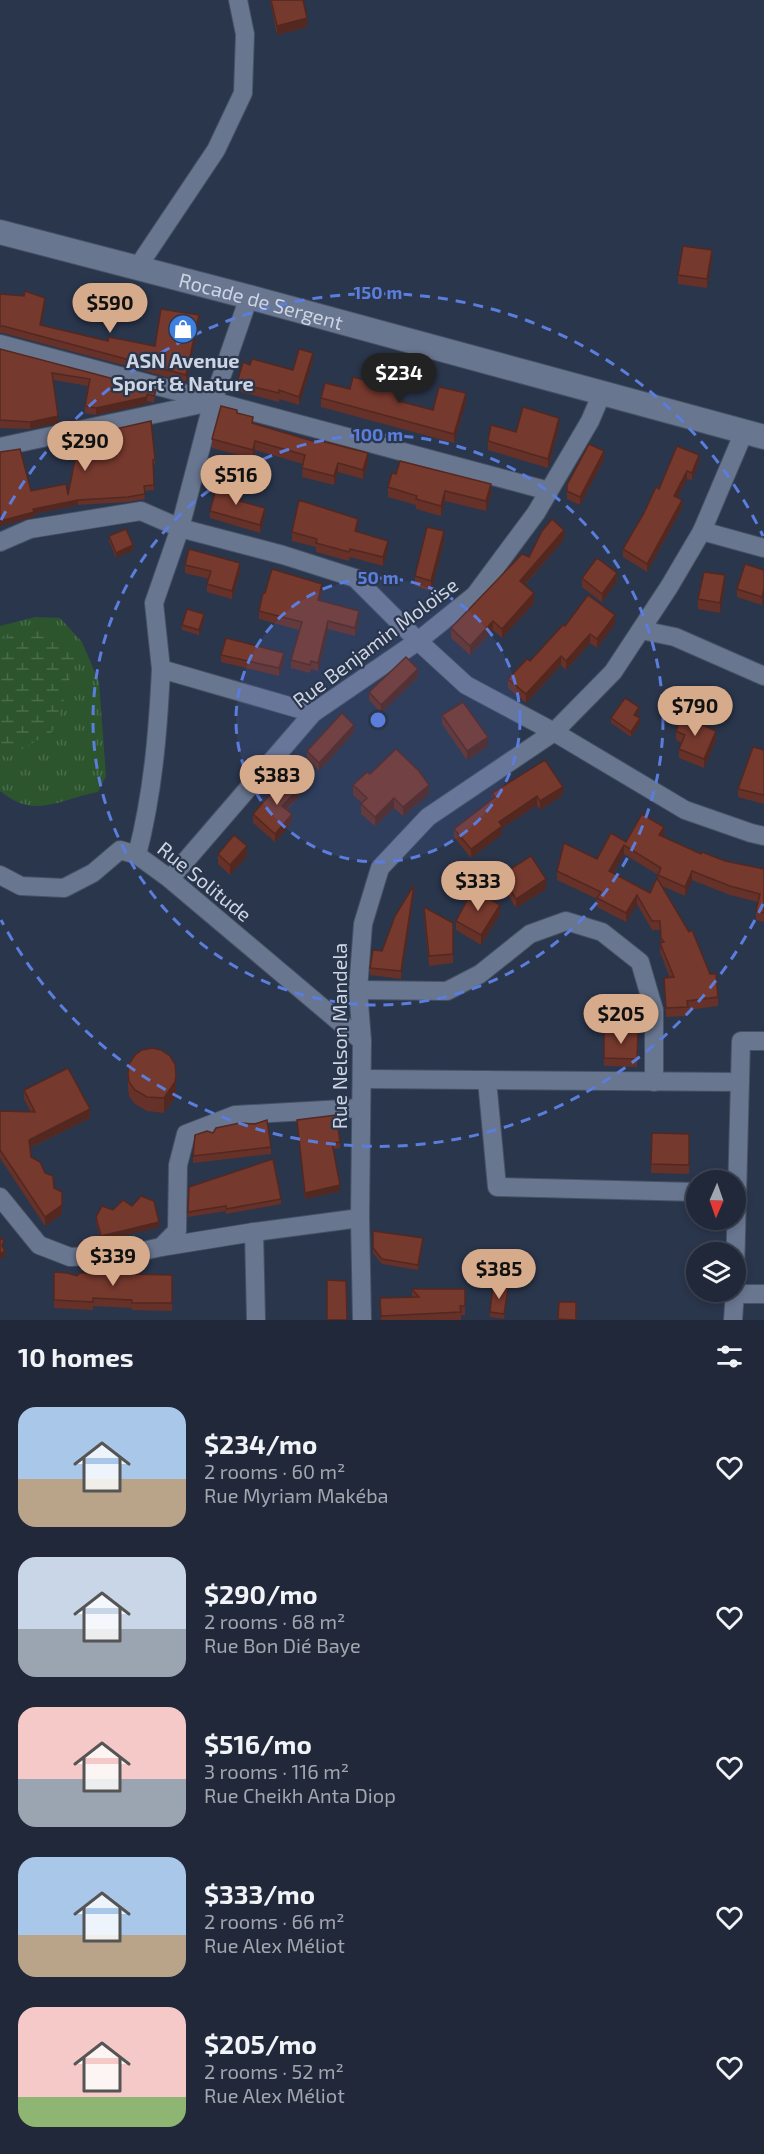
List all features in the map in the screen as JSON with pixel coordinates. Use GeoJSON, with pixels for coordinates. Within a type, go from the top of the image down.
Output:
{"type":"FeatureCollection","features":[{"type":"Feature","properties":{"kind":"main road","name":"Rocade de Sergent"},"geometry":{"type":"LineString","coordinates":[[0,232],[754,434]]}},
{"type":"Feature","properties":{"kind":"street"},"geometry":{"type":"LineString","coordinates":[[137,268],[216,150],[243,93],[245,34],[238,0]]}},
{"type":"Feature","properties":{"kind":"street"},"geometry":{"type":"LineString","coordinates":[[137,855],[152,787],[157,743],[161,669],[154,603],[180,528],[213,401],[249,297]]}},
{"type":"Feature","properties":{"kind":"street"},"geometry":{"type":"LineString","coordinates":[[0,344],[549,491]]}},
{"type":"Feature","properties":{"kind":"street","name":"Rue Benjamin Moloïse"},"geometry":{"type":"LineString","coordinates":[[170,879],[313,713],[418,641],[475,595],[537,513],[590,421],[602,393]]}},
{"type":"Feature","properties":{"kind":"street"},"geometry":{"type":"LineString","coordinates":[[0,447],[213,401]]}},
{"type":"Feature","properties":{"kind":"street","name":"Rue Nelson Mandela"},"geometry":{"type":"LineString","coordinates":[[362,1320],[360,1218],[362,1041],[358,990],[363,924],[380,868],[428,817],[554,732],[614,672],[702,531],[754,434]]}},
{"type":"Feature","properties":{"kind":"street"},"geometry":{"type":"LineString","coordinates":[[0,542],[30,529],[141,511],[180,528],[283,555],[355,578],[466,685],[554,732],[685,810],[764,836]]}},
{"type":"Feature","properties":{"kind":"street"},"geometry":{"type":"LineString","coordinates":[[702,531],[764,548]]}},
{"type":"Feature","properties":{"kind":"street"},"geometry":{"type":"LineString","coordinates":[[641,630],[675,636],[764,676]]}},
{"type":"Feature","properties":{"kind":"street"},"geometry":{"type":"LineString","coordinates":[[161,669],[313,713]]}},
{"type":"Feature","properties":{"kind":"street","name":"Rue Solitude"},"geometry":{"type":"LineString","coordinates":[[0,875],[21,886],[64,888],[93,873],[120,850],[137,855],[170,879],[362,1041]]}},
{"type":"Feature","properties":{"kind":"street"},"geometry":{"type":"LineString","coordinates":[[358,990],[447,991],[480,974],[530,934],[566,921],[602,932],[640,962],[654,1010],[654,1082]]}},
{"type":"Feature","properties":{"kind":"street"},"geometry":{"type":"LineString","coordinates":[[737,1170],[741,1041],[764,1041]]}},
{"type":"Feature","properties":{"kind":"street"},"geometry":{"type":"LineString","coordinates":[[362,1078],[740,1082]]}},
{"type":"Feature","properties":{"kind":"street"},"geometry":{"type":"LineString","coordinates":[[487,1080],[497,1187],[686,1192]]}},
{"type":"Feature","properties":{"kind":"street"},"geometry":{"type":"LineString","coordinates":[[161,1247],[177,1231],[178,1165],[186,1134],[236,1115],[361,1108]]}},
{"type":"Feature","properties":{"kind":"street"},"geometry":{"type":"LineString","coordinates":[[0,1197],[39,1245],[70,1257],[130,1254],[254,1232],[360,1218]]}},
{"type":"Feature","properties":{"kind":"street"},"geometry":{"type":"LineString","coordinates":[[254,1232],[256,1320]]}},
{"type":"Feature","properties":{"kind":"street"},"geometry":{"type":"LineString","coordinates":[[746,1293],[764,1294]]}},
{"type":"Feature","properties":{"kind":"street"},"geometry":{"type":"LineString","coordinates":[[733,1320],[734,1302]]}},
{"type":"Feature","properties":{"kind":"green space"},"geometry":{"type":"Polygon","coordinates":[[[35,617],[60,618],[82,642],[99,682],[106,776],[98,792],[36,806],[13,800],[0,791],[0,626],[35,617]]]}},
{"type":"Feature","properties":{"kind":"green space"},"geometry":{"type":"Polygon","coordinates":[[[52,628],[75,658],[60,714],[52,732],[6,758],[0,753],[0,639],[52,628]]]}},
{"type":"Feature","properties":{"kind":"building"},"geometry":{"type":"Polygon","coordinates":[[[271,0],[303,0],[307,18],[277,26],[271,0]]]}},
{"type":"Feature","properties":{"kind":"building"},"geometry":{"type":"Polygon","coordinates":[[[683,246],[712,250],[707,279],[678,275],[683,246]]]}},
{"type":"Feature","properties":{"kind":"building"},"geometry":{"type":"Polygon","coordinates":[[[25,291],[45,298],[40,325],[108,341],[109,337],[155,346],[161,309],[199,315],[186,375],[0,326],[0,294],[24,296],[25,291]]]}},
{"type":"Feature","properties":{"kind":"building"},"geometry":{"type":"Polygon","coordinates":[[[0,349],[156,390],[154,396],[147,394],[147,397],[96,408],[85,406],[90,379],[52,373],[58,416],[30,422],[0,420],[0,349]]]}},
{"type":"Feature","properties":{"kind":"building"},"geometry":{"type":"Polygon","coordinates":[[[299,349],[313,353],[299,397],[279,390],[279,393],[237,383],[243,362],[250,365],[252,359],[293,370],[299,349]]]}},
{"type":"Feature","properties":{"kind":"building"},"geometry":{"type":"Polygon","coordinates":[[[353,377],[401,390],[398,401],[433,410],[439,387],[466,393],[454,434],[321,398],[325,383],[350,389],[353,377]]]}},
{"type":"Feature","properties":{"kind":"building"},"geometry":{"type":"Polygon","coordinates":[[[221,406],[253,417],[252,423],[316,442],[317,440],[368,453],[363,470],[338,463],[334,476],[302,468],[305,455],[255,441],[253,450],[212,439],[221,406]]]}},
{"type":"Feature","properties":{"kind":"building"},"geometry":{"type":"Polygon","coordinates":[[[523,407],[559,418],[548,459],[488,441],[491,425],[516,432],[523,407]]]}},
{"type":"Feature","properties":{"kind":"building"},"geometry":{"type":"Polygon","coordinates":[[[151,421],[155,459],[153,460],[154,485],[144,486],[145,494],[78,500],[33,509],[34,512],[0,521],[0,452],[20,449],[31,491],[66,484],[68,495],[79,439],[151,421]]]}},
{"type":"Feature","properties":{"kind":"building"},"geometry":{"type":"Polygon","coordinates":[[[589,444],[604,451],[580,497],[567,491],[567,485],[589,444]]]}},
{"type":"Feature","properties":{"kind":"building"},"geometry":{"type":"Polygon","coordinates":[[[677,446],[699,455],[692,473],[687,471],[674,496],[682,500],[647,564],[623,549],[656,487],[659,489],[677,446]]]}},
{"type":"Feature","properties":{"kind":"building"},"geometry":{"type":"Polygon","coordinates":[[[400,461],[491,484],[486,501],[445,491],[441,506],[416,499],[417,496],[388,487],[392,473],[396,474],[400,461]]]}},
{"type":"Feature","properties":{"kind":"building"},"geometry":{"type":"Polygon","coordinates":[[[227,485],[242,489],[239,501],[265,508],[260,525],[210,511],[216,489],[227,485]]]}},
{"type":"Feature","properties":{"kind":"building"},"geometry":{"type":"Polygon","coordinates":[[[299,500],[358,519],[355,531],[388,541],[383,557],[350,549],[349,552],[316,543],[317,539],[292,532],[299,500]]]}},
{"type":"Feature","properties":{"kind":"building"},"geometry":{"type":"Polygon","coordinates":[[[552,519],[564,530],[520,581],[534,593],[502,629],[493,621],[470,646],[451,628],[522,554],[529,557],[542,531],[552,519]]]}},
{"type":"Feature","properties":{"kind":"building"},"geometry":{"type":"Polygon","coordinates":[[[427,527],[444,531],[431,581],[415,576],[427,527]]]}},
{"type":"Feature","properties":{"kind":"building"},"geometry":{"type":"Polygon","coordinates":[[[126,529],[133,545],[116,553],[109,536],[126,529]]]}},
{"type":"Feature","properties":{"kind":"building"},"geometry":{"type":"Polygon","coordinates":[[[189,549],[240,563],[232,591],[207,584],[211,571],[185,565],[189,549]]]}},
{"type":"Feature","properties":{"kind":"building"},"geometry":{"type":"Polygon","coordinates":[[[597,558],[617,573],[602,594],[582,578],[597,558]]]}},
{"type":"Feature","properties":{"kind":"building"},"geometry":{"type":"Polygon","coordinates":[[[745,564],[764,570],[762,597],[737,589],[745,564]]]}},
{"type":"Feature","properties":{"kind":"building"},"geometry":{"type":"Polygon","coordinates":[[[272,569],[322,584],[318,600],[359,611],[355,628],[328,621],[318,663],[311,661],[310,665],[291,660],[302,622],[259,611],[272,569]]]}},
{"type":"Feature","properties":{"kind":"building"},"geometry":{"type":"Polygon","coordinates":[[[704,572],[725,575],[720,603],[698,599],[704,572]]]}},
{"type":"Feature","properties":{"kind":"building"},"geometry":{"type":"Polygon","coordinates":[[[588,595],[615,615],[597,639],[590,634],[566,661],[561,656],[526,694],[508,679],[527,659],[530,661],[563,625],[565,626],[588,595]]]}},
{"type":"Feature","properties":{"kind":"building"},"geometry":{"type":"Polygon","coordinates":[[[187,609],[204,614],[199,630],[182,625],[187,609]]]}},
{"type":"Feature","properties":{"kind":"building"},"geometry":{"type":"Polygon","coordinates":[[[226,638],[284,653],[279,668],[221,655],[226,638]]]}},
{"type":"Feature","properties":{"kind":"building"},"geometry":{"type":"Polygon","coordinates":[[[406,657],[418,669],[381,705],[369,692],[406,657]]]}},
{"type":"Feature","properties":{"kind":"building"},"geometry":{"type":"Polygon","coordinates":[[[625,698],[639,707],[634,715],[640,718],[631,732],[611,718],[625,698]]]}},
{"type":"Feature","properties":{"kind":"building"},"geometry":{"type":"Polygon","coordinates":[[[463,702],[488,737],[467,751],[442,715],[463,702]]]}},
{"type":"Feature","properties":{"kind":"building"},"geometry":{"type":"Polygon","coordinates":[[[342,713],[354,725],[319,763],[307,751],[342,713]]]}},
{"type":"Feature","properties":{"kind":"building"},"geometry":{"type":"Polygon","coordinates":[[[682,716],[716,731],[704,759],[679,749],[685,735],[676,731],[682,716]]]}},
{"type":"Feature","properties":{"kind":"building"},"geometry":{"type":"Polygon","coordinates":[[[753,747],[764,750],[764,795],[738,789],[753,747]]]}},
{"type":"Feature","properties":{"kind":"building"},"geometry":{"type":"Polygon","coordinates":[[[396,749],[419,771],[429,785],[403,807],[394,798],[375,817],[361,804],[367,798],[353,785],[367,772],[370,774],[396,749]]]}},
{"type":"Feature","properties":{"kind":"building"},"geometry":{"type":"Polygon","coordinates":[[[545,760],[563,787],[540,801],[537,796],[499,822],[502,826],[471,849],[454,829],[495,797],[492,793],[545,760]]]}},
{"type":"Feature","properties":{"kind":"building"},"geometry":{"type":"Polygon","coordinates":[[[287,775],[300,787],[282,806],[292,814],[275,834],[253,814],[287,775]]]}},
{"type":"Feature","properties":{"kind":"building"},"geometry":{"type":"Polygon","coordinates":[[[642,814],[664,827],[659,835],[701,854],[702,852],[725,861],[764,869],[764,913],[756,911],[760,894],[730,886],[692,871],[685,887],[658,875],[661,868],[624,845],[609,871],[650,893],[657,878],[689,932],[692,930],[710,974],[716,974],[718,997],[687,1001],[688,1007],[666,1008],[664,978],[674,977],[660,943],[664,942],[661,938],[660,921],[652,921],[637,895],[626,913],[597,898],[601,892],[557,871],[564,843],[597,859],[611,833],[626,842],[642,814]]]}},
{"type":"Feature","properties":{"kind":"building"},"geometry":{"type":"Polygon","coordinates":[[[234,835],[247,846],[230,865],[218,854],[234,835]]]}},
{"type":"Feature","properties":{"kind":"building"},"geometry":{"type":"Polygon","coordinates":[[[531,856],[546,879],[516,899],[501,875],[531,856]]]}},
{"type":"Feature","properties":{"kind":"building"},"geometry":{"type":"Polygon","coordinates":[[[414,885],[401,971],[370,968],[373,950],[382,951],[395,916],[414,885]]]}},
{"type":"Feature","properties":{"kind":"building"},"geometry":{"type":"Polygon","coordinates":[[[473,889],[500,905],[481,935],[456,921],[473,889]]]}},
{"type":"Feature","properties":{"kind":"building"},"geometry":{"type":"Polygon","coordinates":[[[424,907],[453,923],[453,954],[429,956],[424,907]]]}},
{"type":"Feature","properties":{"kind":"building"},"geometry":{"type":"Polygon","coordinates":[[[604,1031],[638,1032],[637,1059],[604,1058],[604,1031]]]}},
{"type":"Feature","properties":{"kind":"building"},"geometry":{"type":"Polygon","coordinates":[[[152,1048],[161,1050],[170,1056],[175,1064],[175,1082],[164,1098],[147,1097],[135,1090],[129,1082],[129,1064],[135,1055],[142,1050],[152,1048]]]}},
{"type":"Feature","properties":{"kind":"building"},"geometry":{"type":"Polygon","coordinates":[[[68,1068],[90,1109],[29,1140],[31,1157],[40,1162],[45,1173],[53,1176],[54,1188],[62,1192],[62,1205],[45,1217],[0,1150],[0,1111],[35,1112],[24,1090],[68,1068]]]}},
{"type":"Feature","properties":{"kind":"building"},"geometry":{"type":"Polygon","coordinates":[[[336,1115],[340,1142],[332,1143],[340,1185],[305,1193],[297,1120],[336,1115]]]}},
{"type":"Feature","properties":{"kind":"building"},"geometry":{"type":"Polygon","coordinates":[[[267,1120],[271,1147],[193,1156],[195,1135],[207,1131],[213,1133],[216,1128],[240,1123],[255,1124],[267,1120]]]}},
{"type":"Feature","properties":{"kind":"building"},"geometry":{"type":"Polygon","coordinates":[[[652,1133],[689,1134],[689,1165],[651,1164],[652,1133]]]}},
{"type":"Feature","properties":{"kind":"building"},"geometry":{"type":"Polygon","coordinates":[[[273,1159],[281,1199],[226,1209],[226,1206],[188,1212],[189,1187],[273,1159]]]}},
{"type":"Feature","properties":{"kind":"building"},"geometry":{"type":"Polygon","coordinates":[[[141,1196],[154,1201],[159,1222],[101,1236],[96,1217],[102,1206],[113,1210],[123,1200],[132,1206],[141,1196]]]}},
{"type":"Feature","properties":{"kind":"building"},"geometry":{"type":"Polygon","coordinates":[[[373,1231],[423,1238],[418,1265],[382,1259],[373,1248],[373,1231]]]}},
{"type":"Feature","properties":{"kind":"building"},"geometry":{"type":"Polygon","coordinates":[[[0,1238],[4,1240],[2,1246],[5,1251],[0,1254],[0,1238]]]}},
{"type":"Feature","properties":{"kind":"building"},"geometry":{"type":"Polygon","coordinates":[[[121,1270],[126,1274],[172,1275],[172,1303],[132,1303],[132,1300],[93,1298],[93,1302],[54,1300],[54,1272],[77,1276],[80,1273],[104,1271],[119,1273],[121,1270]]]}},
{"type":"Feature","properties":{"kind":"building"},"geometry":{"type":"Polygon","coordinates":[[[327,1280],[346,1281],[347,1320],[327,1320],[327,1280]]]}},
{"type":"Feature","properties":{"kind":"building"},"geometry":{"type":"Polygon","coordinates":[[[493,1286],[508,1288],[504,1314],[490,1312],[493,1286]]]}},
{"type":"Feature","properties":{"kind":"building"},"geometry":{"type":"Polygon","coordinates":[[[412,1289],[465,1289],[465,1306],[460,1306],[461,1312],[381,1316],[380,1298],[419,1297],[412,1289]]]}},
{"type":"Feature","properties":{"kind":"building"},"geometry":{"type":"Polygon","coordinates":[[[559,1302],[576,1302],[576,1320],[558,1319],[559,1302]]]}},
{"type":"Feature","properties":{"kind":"place","name":"ASN Avenue Sport & Nature"},"geometry":{"type":"Point","coordinates":[183,329]}}]}
